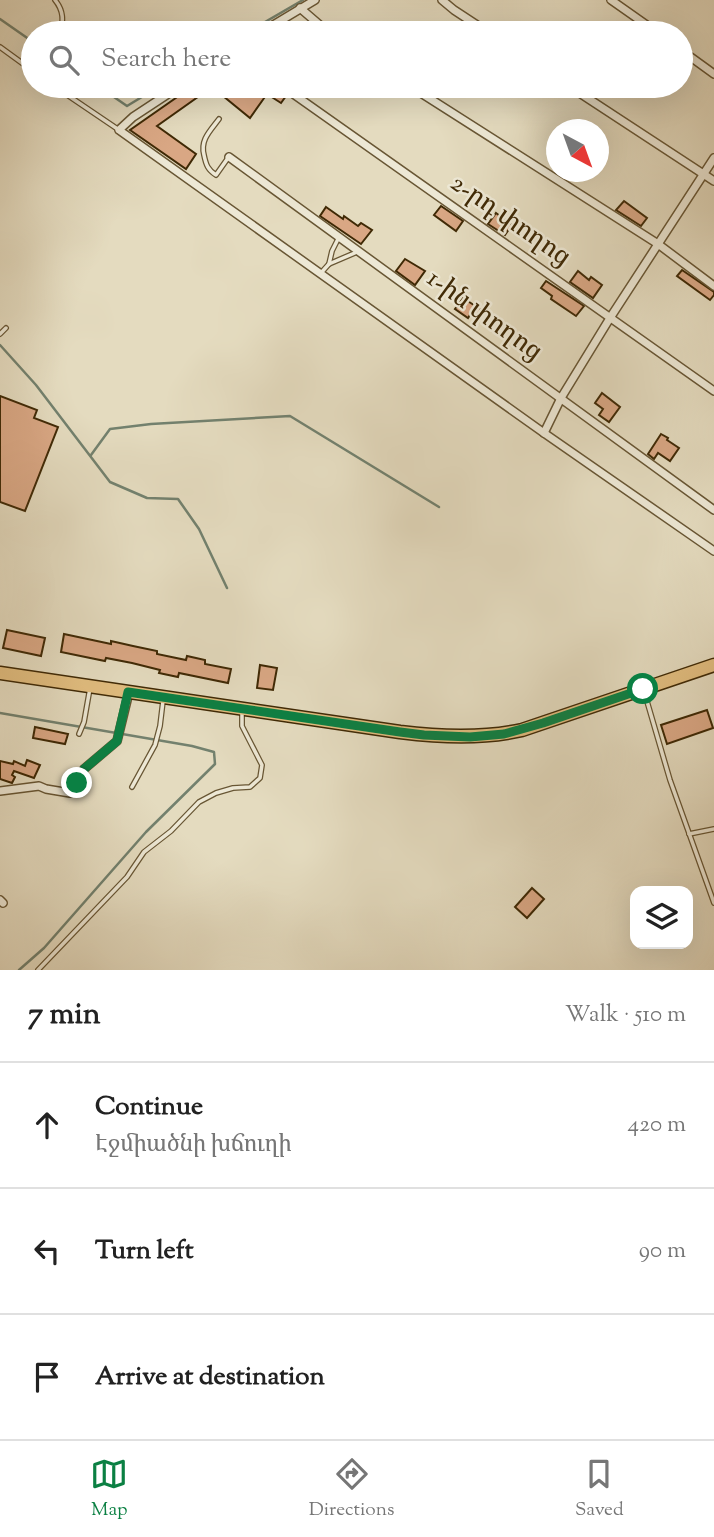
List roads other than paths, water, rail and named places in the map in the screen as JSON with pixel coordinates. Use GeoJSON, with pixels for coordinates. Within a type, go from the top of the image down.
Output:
{"type":"FeatureCollection","features":[{"type":"Feature","properties":{"kind":"main road"},"geometry":{"type":"LineString","coordinates":[[0,673],[424,735],[480,736],[522,730],[714,664]]}},
{"type":"Feature","properties":{"kind":"street"},"geometry":{"type":"LineString","coordinates":[[279,21],[315,0]]}},
{"type":"Feature","properties":{"kind":"street"},"geometry":{"type":"LineString","coordinates":[[442,0],[471,21]]}},
{"type":"Feature","properties":{"kind":"street"},"geometry":{"type":"LineString","coordinates":[[611,0],[641,21]]}},
{"type":"Feature","properties":{"kind":"street"},"geometry":{"type":"LineString","coordinates":[[300,8],[315,21]]}},
{"type":"Feature","properties":{"kind":"street"},"geometry":{"type":"LineString","coordinates":[[693,59],[714,74]]}},
{"type":"Feature","properties":{"kind":"street"},"geometry":{"type":"LineString","coordinates":[[162,98],[119,130],[714,551]]}},
{"type":"Feature","properties":{"kind":"street","name":"2-րդ փողոց"},"geometry":{"type":"LineString","coordinates":[[299,98],[714,391]]}},
{"type":"Feature","properties":{"kind":"street"},"geometry":{"type":"LineString","coordinates":[[429,98],[658,244],[714,285]]}},
{"type":"Feature","properties":{"kind":"street"},"geometry":{"type":"LineString","coordinates":[[587,98],[714,181]]}},
{"type":"Feature","properties":{"kind":"street","name":"1-ին փողոց"},"geometry":{"type":"LineString","coordinates":[[229,157],[714,510]]}},
{"type":"Feature","properties":{"kind":"street"},"geometry":{"type":"LineString","coordinates":[[544,433],[561,398],[610,318],[714,158]]}},
{"type":"Feature","properties":{"kind":"street"},"geometry":{"type":"LineString","coordinates":[[0,791],[39,786],[70,793],[84,769],[117,741],[128,692]]}},
{"type":"Feature","properties":{"kind":"lane"},"geometry":{"type":"LineString","coordinates":[[55,0],[61,7],[63,21]]}},
{"type":"Feature","properties":{"kind":"lane"},"geometry":{"type":"LineString","coordinates":[[0,47],[21,62]]}},
{"type":"Feature","properties":{"kind":"lane"},"geometry":{"type":"LineString","coordinates":[[72,98],[119,130]]}},
{"type":"Feature","properties":{"kind":"lane"},"geometry":{"type":"LineString","coordinates":[[219,119],[202,141],[206,166],[216,175],[229,157]]}},
{"type":"Feature","properties":{"kind":"lane"},"geometry":{"type":"LineString","coordinates":[[329,264],[331,251],[340,236]]}},
{"type":"Feature","properties":{"kind":"lane"},"geometry":{"type":"LineString","coordinates":[[320,274],[329,264],[359,251]]}},
{"type":"Feature","properties":{"kind":"lane"},"geometry":{"type":"LineString","coordinates":[[0,334],[6,328]]}},
{"type":"Feature","properties":{"kind":"lane"},"geometry":{"type":"LineString","coordinates":[[79,734],[84,722],[90,686]]}},
{"type":"Feature","properties":{"kind":"lane"},"geometry":{"type":"LineString","coordinates":[[643,689],[670,780],[714,903]]}},
{"type":"Feature","properties":{"kind":"lane"},"geometry":{"type":"LineString","coordinates":[[132,787],[155,745],[164,697]]}},
{"type":"Feature","properties":{"kind":"lane"},"geometry":{"type":"LineString","coordinates":[[38,970],[127,877],[144,852],[171,831],[199,802],[216,793],[250,787],[260,778],[262,765],[242,726],[242,709]]}},
{"type":"Feature","properties":{"kind":"lane"},"geometry":{"type":"LineString","coordinates":[[690,834],[712,830]]}},
{"type":"Feature","properties":{"kind":"waterway"},"geometry":{"type":"LineString","coordinates":[[267,21],[303,0]]}},
{"type":"Feature","properties":{"kind":"waterway"},"geometry":{"type":"LineString","coordinates":[[0,19],[21,34]]}},
{"type":"Feature","properties":{"kind":"waterway"},"geometry":{"type":"LineString","coordinates":[[115,98],[127,106],[140,98]]}},
{"type":"Feature","properties":{"kind":"waterway"},"geometry":{"type":"LineString","coordinates":[[0,345],[36,385],[110,482],[147,498],[178,499],[199,529],[227,588]]}},
{"type":"Feature","properties":{"kind":"waterway"},"geometry":{"type":"LineString","coordinates":[[91,455],[110,429],[290,416],[439,507]]}},
{"type":"Feature","properties":{"kind":"waterway"},"geometry":{"type":"LineString","coordinates":[[0,713],[192,746],[214,752],[215,764],[146,832],[44,948],[19,970]]}}]}
